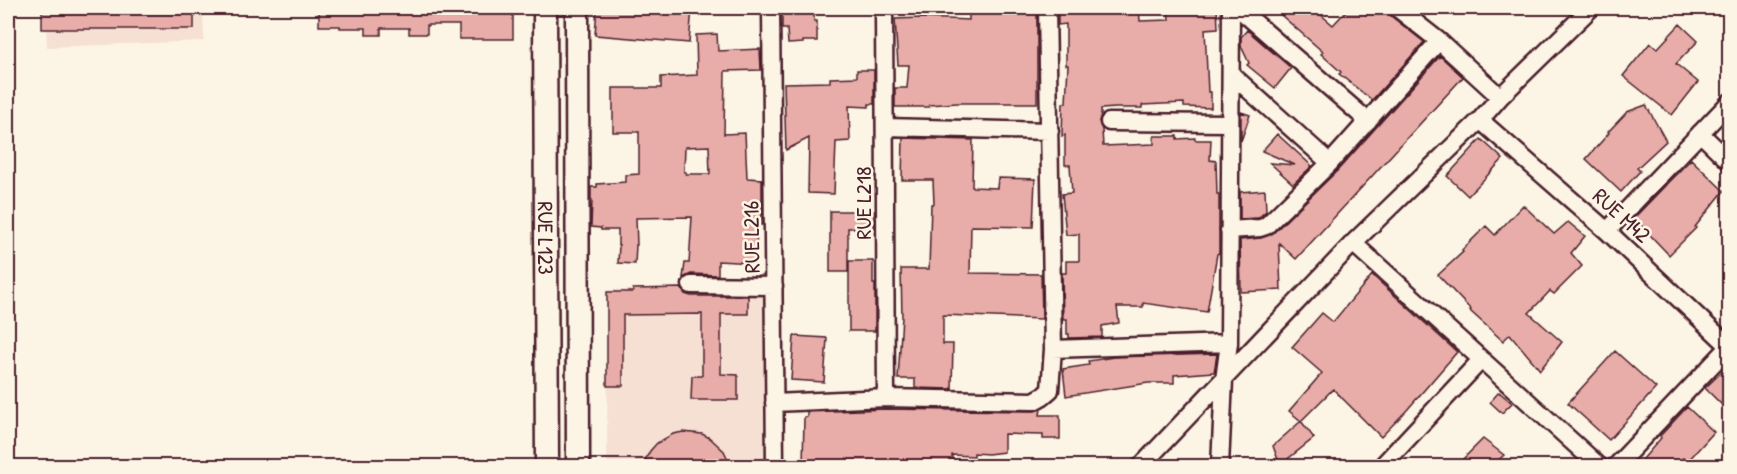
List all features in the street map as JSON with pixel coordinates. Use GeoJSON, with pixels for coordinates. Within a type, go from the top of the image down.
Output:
{"type":"FeatureCollection","features":[{"type":"Feature","properties":{"kind":"main road","name":"RUE L123"},"geometry":{"type":"LineString","coordinates":[[545,8],[547,466]]}},
{"type":"Feature","properties":{"kind":"main road","name":"RUE L123"},"geometry":{"type":"LineString","coordinates":[[577,8],[578,466]]}},
{"type":"Feature","properties":{"kind":"street","name":"RUE L216"},"geometry":{"type":"LineString","coordinates":[[771,8],[775,466]]}},
{"type":"Feature","properties":{"kind":"street","name":"RUE L218"},"geometry":{"type":"LineString","coordinates":[[884,8],[886,398]]}},
{"type":"Feature","properties":{"kind":"street"},"geometry":{"type":"LineString","coordinates":[[774,403],[886,398],[1034,401],[1050,390],[1053,349],[1047,8]]}},
{"type":"Feature","properties":{"kind":"street"},"geometry":{"type":"LineString","coordinates":[[1221,466],[1224,380],[1228,343],[1231,8]]}},
{"type":"Feature","properties":{"kind":"street"},"geometry":{"type":"LineString","coordinates":[[1238,8],[1368,121]]}},
{"type":"Feature","properties":{"kind":"street"},"geometry":{"type":"LineString","coordinates":[[1397,8],[1416,13],[1439,41],[1500,97]]}},
{"type":"Feature","properties":{"kind":"street"},"geometry":{"type":"LineString","coordinates":[[1141,466],[1353,243],[1591,8]]}},
{"type":"Feature","properties":{"kind":"street"},"geometry":{"type":"LineString","coordinates":[[1229,230],[1266,226],[1330,163],[1439,41]]}},
{"type":"Feature","properties":{"kind":"street"},"geometry":{"type":"LineString","coordinates":[[1231,74],[1330,163]]}},
{"type":"Feature","properties":{"kind":"street"},"geometry":{"type":"LineString","coordinates":[[1607,231],[1730,102]]}},
{"type":"Feature","properties":{"kind":"street","name":"RUE M42"},"geometry":{"type":"LineString","coordinates":[[1480,120],[1607,231],[1729,347]]}},
{"type":"Feature","properties":{"kind":"street"},"geometry":{"type":"LineString","coordinates":[[1109,122],[1229,123]]}},
{"type":"Feature","properties":{"kind":"street"},"geometry":{"type":"LineString","coordinates":[[885,127],[1050,131]]}},
{"type":"Feature","properties":{"kind":"street"},"geometry":{"type":"LineString","coordinates":[[1700,133],[1730,162]]}},
{"type":"Feature","properties":{"kind":"street"},"geometry":{"type":"LineString","coordinates":[[1353,243],[1599,466]]}},
{"type":"Feature","properties":{"kind":"street"},"geometry":{"type":"LineString","coordinates":[[691,285],[774,286]]}},
{"type":"Feature","properties":{"kind":"street"},"geometry":{"type":"LineString","coordinates":[[1053,349],[1228,343]]}},
{"type":"Feature","properties":{"kind":"street"},"geometry":{"type":"LineString","coordinates":[[1616,466],[1729,347]]}},
{"type":"Feature","properties":{"kind":"street"},"geometry":{"type":"LineString","coordinates":[[1382,466],[1481,360]]}},
{"type":"Feature","properties":{"kind":"shaded area"},"geometry":{"type":"Polygon","coordinates":[[[45,8],[71,8],[72,22],[175,18],[175,8],[203,8],[204,41],[47,47],[45,8]]]}},
{"type":"Feature","properties":{"kind":"shaded area"},"geometry":{"type":"Polygon","coordinates":[[[765,289],[765,466],[607,466],[608,290],[765,289]]]}},
{"type":"Feature","properties":{"kind":"building"},"geometry":{"type":"Polygon","coordinates":[[[42,8],[194,8],[194,29],[42,29],[42,8]]]}},
{"type":"Feature","properties":{"kind":"building"},"geometry":{"type":"Polygon","coordinates":[[[319,8],[513,8],[513,39],[459,39],[459,25],[427,25],[427,34],[409,34],[409,28],[381,28],[381,35],[366,35],[366,28],[319,26],[319,8]]]}},
{"type":"Feature","properties":{"kind":"building"},"geometry":{"type":"Polygon","coordinates":[[[597,8],[692,8],[689,43],[595,35],[597,8]]]}},
{"type":"Feature","properties":{"kind":"building"},"geometry":{"type":"Polygon","coordinates":[[[969,8],[1037,8],[1037,103],[957,103],[929,105],[929,107],[895,107],[895,88],[907,88],[909,65],[898,65],[895,19],[969,20],[969,8]]]}},
{"type":"Feature","properties":{"kind":"building"},"geometry":{"type":"Polygon","coordinates":[[[1058,8],[1098,8],[1098,10],[1139,8],[1140,21],[1169,20],[1168,8],[1217,8],[1218,28],[1205,29],[1211,108],[1184,107],[1184,103],[1142,105],[1142,108],[1101,109],[1099,121],[1103,146],[1154,144],[1154,136],[1211,140],[1210,160],[1216,161],[1217,194],[1219,194],[1219,253],[1207,312],[1143,303],[1143,307],[1117,307],[1119,323],[1102,326],[1102,337],[1069,338],[1067,334],[1067,319],[1063,319],[1062,273],[1066,273],[1066,261],[1079,261],[1079,234],[1066,235],[1062,194],[1072,193],[1070,165],[1065,165],[1065,135],[1062,136],[1068,65],[1066,65],[1066,24],[1058,25],[1058,8]]]}},
{"type":"Feature","properties":{"kind":"building"},"geometry":{"type":"Polygon","coordinates":[[[1273,8],[1313,8],[1333,25],[1349,8],[1377,8],[1382,12],[1387,9],[1391,16],[1424,42],[1372,100],[1339,74],[1341,72],[1321,54],[1323,52],[1273,8]]]}},
{"type":"Feature","properties":{"kind":"building"},"geometry":{"type":"Polygon","coordinates":[[[814,9],[814,21],[817,21],[817,41],[788,44],[787,29],[782,29],[782,10],[814,9]]]}},
{"type":"Feature","properties":{"kind":"building"},"geometry":{"type":"Polygon","coordinates":[[[1680,24],[1698,41],[1676,64],[1698,82],[1672,115],[1623,76],[1650,43],[1657,49],[1680,24]]]}},
{"type":"Feature","properties":{"kind":"building"},"geometry":{"type":"Polygon","coordinates":[[[1247,30],[1291,68],[1275,88],[1247,65],[1249,63],[1241,46],[1241,37],[1247,30]]]}},
{"type":"Feature","properties":{"kind":"building"},"geometry":{"type":"Polygon","coordinates":[[[717,34],[718,51],[760,49],[761,70],[725,71],[724,134],[745,133],[747,178],[762,179],[762,225],[758,225],[754,263],[718,261],[718,275],[691,274],[683,278],[685,263],[689,263],[692,217],[636,218],[635,264],[618,263],[618,230],[601,230],[601,228],[591,227],[591,187],[597,187],[597,184],[625,182],[625,175],[639,174],[639,132],[613,132],[613,88],[661,88],[661,77],[697,75],[696,35],[717,34]],[[709,146],[685,147],[684,172],[686,174],[710,174],[709,146]]]}},
{"type":"Feature","properties":{"kind":"building"},"geometry":{"type":"Polygon","coordinates":[[[1440,56],[1463,77],[1296,259],[1279,243],[1281,290],[1241,292],[1240,240],[1261,238],[1273,233],[1338,170],[1440,56]]]}},
{"type":"Feature","properties":{"kind":"building"},"geometry":{"type":"Polygon","coordinates":[[[857,70],[874,70],[874,104],[869,104],[869,107],[849,106],[850,141],[836,142],[834,194],[808,193],[809,138],[786,150],[784,83],[830,82],[830,78],[857,77],[857,70]]]}},
{"type":"Feature","properties":{"kind":"building"},"geometry":{"type":"Polygon","coordinates":[[[1646,105],[1666,141],[1637,168],[1640,171],[1621,192],[1586,159],[1627,112],[1646,105]]]}},
{"type":"Feature","properties":{"kind":"building"},"geometry":{"type":"Polygon","coordinates":[[[1241,112],[1250,115],[1241,141],[1241,112]]]}},
{"type":"Feature","properties":{"kind":"building"},"geometry":{"type":"Polygon","coordinates":[[[1277,134],[1312,166],[1293,184],[1270,163],[1295,165],[1262,151],[1277,134]]]}},
{"type":"Feature","properties":{"kind":"building"},"geometry":{"type":"Polygon","coordinates":[[[903,138],[973,140],[972,187],[997,188],[998,178],[1035,179],[1033,227],[971,226],[970,273],[1041,274],[1042,319],[943,315],[943,344],[953,344],[952,389],[915,388],[915,379],[898,379],[902,317],[901,269],[929,269],[931,204],[934,204],[933,180],[902,180],[903,138]]]}},
{"type":"Feature","properties":{"kind":"building"},"geometry":{"type":"Polygon","coordinates":[[[1481,139],[1503,159],[1468,196],[1447,176],[1481,139]]]}},
{"type":"Feature","properties":{"kind":"building"},"geometry":{"type":"Polygon","coordinates":[[[1691,159],[1724,191],[1696,228],[1669,255],[1634,218],[1691,159]]]}},
{"type":"Feature","properties":{"kind":"building"},"geometry":{"type":"Polygon","coordinates":[[[1265,190],[1266,211],[1258,218],[1240,219],[1240,192],[1265,190]]]}},
{"type":"Feature","properties":{"kind":"building"},"geometry":{"type":"Polygon","coordinates":[[[1523,205],[1554,234],[1568,222],[1585,236],[1571,253],[1582,266],[1554,294],[1550,291],[1529,313],[1562,342],[1540,370],[1510,334],[1503,341],[1470,311],[1438,275],[1486,226],[1495,235],[1523,205]]]}},
{"type":"Feature","properties":{"kind":"building"},"geometry":{"type":"Polygon","coordinates":[[[830,211],[874,211],[874,228],[848,228],[848,272],[830,272],[830,211]]]}},
{"type":"Feature","properties":{"kind":"building"},"geometry":{"type":"Polygon","coordinates":[[[849,261],[873,261],[875,331],[849,331],[849,261]]]}},
{"type":"Feature","properties":{"kind":"building"},"geometry":{"type":"Polygon","coordinates":[[[1372,275],[1457,352],[1381,437],[1333,389],[1301,421],[1289,411],[1322,373],[1292,347],[1322,313],[1333,322],[1372,275]]]}},
{"type":"Feature","properties":{"kind":"building"},"geometry":{"type":"Polygon","coordinates":[[[681,288],[685,294],[691,296],[748,296],[748,314],[721,314],[721,374],[738,375],[738,400],[691,400],[692,376],[702,376],[702,314],[623,315],[623,386],[607,386],[607,292],[681,288]]]}},
{"type":"Feature","properties":{"kind":"building"},"geometry":{"type":"Polygon","coordinates":[[[794,336],[827,338],[824,382],[791,380],[794,336]]]}},
{"type":"Feature","properties":{"kind":"building"},"geometry":{"type":"Polygon","coordinates":[[[1615,351],[1656,388],[1609,440],[1568,403],[1615,351]]]}},
{"type":"Feature","properties":{"kind":"building"},"geometry":{"type":"Polygon","coordinates":[[[1217,354],[1214,372],[1174,375],[1174,383],[1148,383],[1066,396],[1063,369],[1089,365],[1088,361],[1114,357],[1217,354]]]}},
{"type":"Feature","properties":{"kind":"building"},"geometry":{"type":"Polygon","coordinates":[[[1730,364],[1730,413],[1705,388],[1730,364]]]}},
{"type":"Feature","properties":{"kind":"building"},"geometry":{"type":"Polygon","coordinates":[[[1499,392],[1512,403],[1502,413],[1490,402],[1499,392]]]}},
{"type":"Feature","properties":{"kind":"building"},"geometry":{"type":"Polygon","coordinates":[[[1687,407],[1714,432],[1687,462],[1683,458],[1674,466],[1637,466],[1661,438],[1660,436],[1687,407]]]}},
{"type":"Feature","properties":{"kind":"building"},"geometry":{"type":"Polygon","coordinates":[[[886,409],[1034,411],[1041,409],[1040,415],[1060,415],[1060,439],[1043,439],[1043,435],[1004,434],[1004,452],[974,453],[974,456],[952,455],[952,466],[803,466],[804,417],[807,417],[807,412],[886,409]]]}},
{"type":"Feature","properties":{"kind":"building"},"geometry":{"type":"Polygon","coordinates":[[[1301,421],[1314,438],[1280,465],[1273,446],[1301,421]]]}},
{"type":"Feature","properties":{"kind":"building"},"geometry":{"type":"Polygon","coordinates":[[[683,432],[702,434],[710,438],[724,451],[731,466],[642,466],[657,443],[673,434],[683,432]]]}},
{"type":"Feature","properties":{"kind":"building"},"geometry":{"type":"Polygon","coordinates":[[[1483,439],[1504,455],[1492,466],[1456,466],[1483,439]]]}}]}
